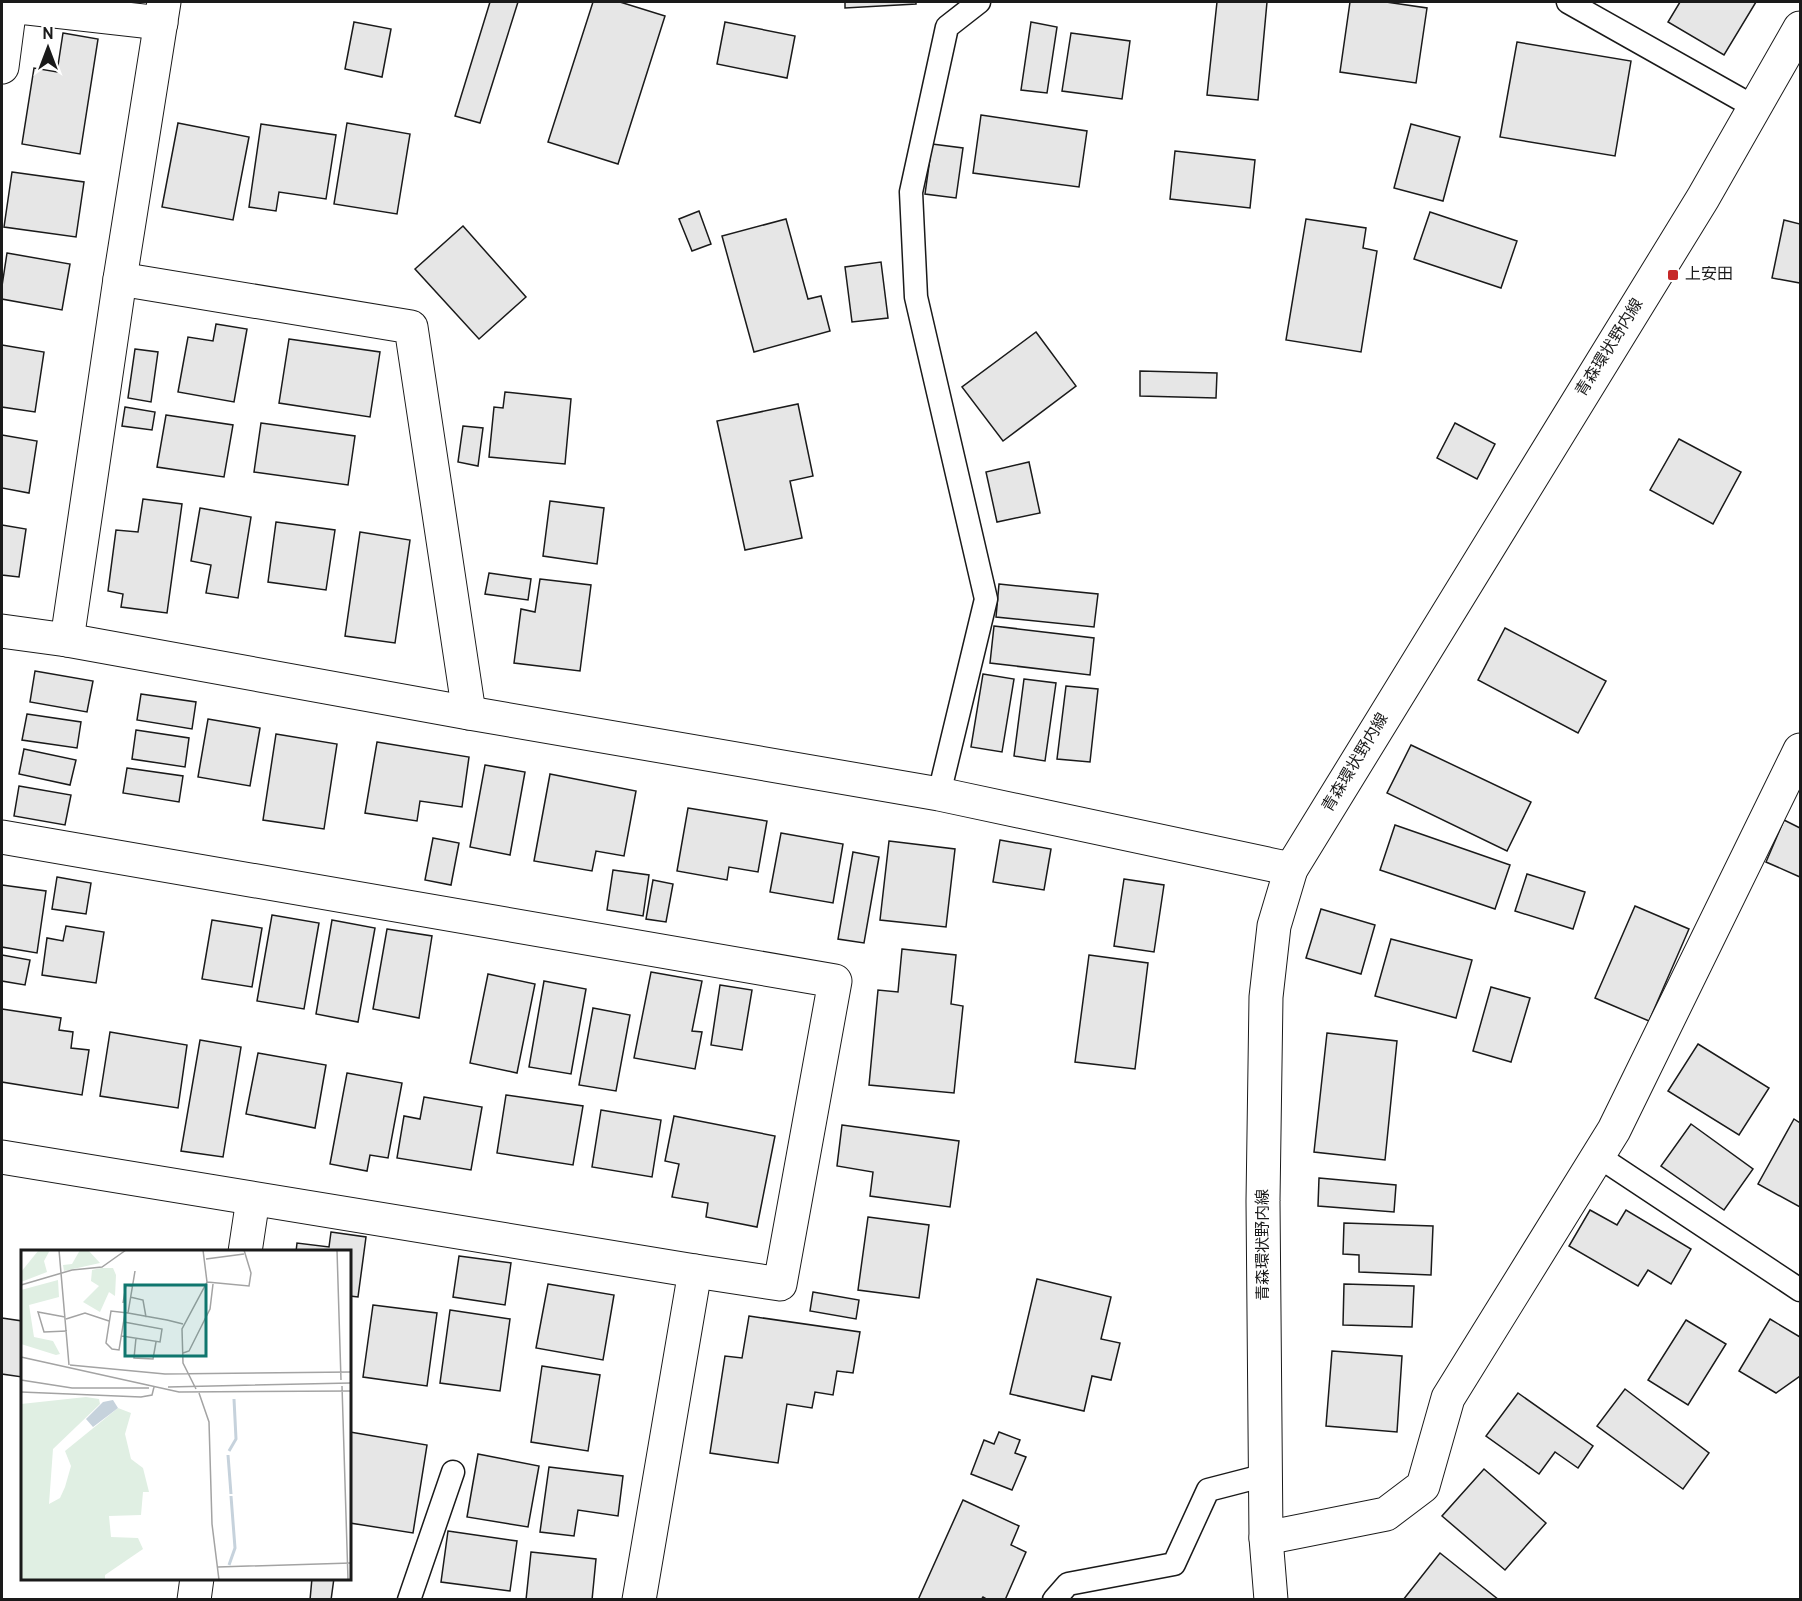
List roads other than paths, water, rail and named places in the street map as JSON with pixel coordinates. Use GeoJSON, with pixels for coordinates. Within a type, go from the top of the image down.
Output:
{"type":"FeatureCollection","features":[{"type":"Feature","properties":{"kind":"street"},"geometry":{"type":"LineString","coordinates":[[2,67],[10,6],[163,12],[120,279],[67,640]]}},
{"type":"Feature","properties":{"kind":"street","name":"青森環状野内線"},"geometry":{"type":"LineString","coordinates":[[1271,1599],[1266,1538],[1263,1202],[1266,997],[1274,926],[1291,869],[1696,208],[1756,108],[1800,28]]}},
{"type":"Feature","properties":{"kind":"street"},"geometry":{"type":"LineString","coordinates":[[120,279],[411,327],[469,713]]}},
{"type":"Feature","properties":{"kind":"street"},"geometry":{"type":"LineString","coordinates":[[2,631],[67,640],[469,713],[939,794],[1291,869]]}},
{"type":"Feature","properties":{"kind":"street"},"geometry":{"type":"LineString","coordinates":[[1266,1538],[1386,1514],[1423,1486],[1448,1398],[1614,1130],[1800,750]]}},
{"type":"Feature","properties":{"kind":"street"},"geometry":{"type":"LineString","coordinates":[[2,837],[835,981],[780,1284],[2,1157]]}},
{"type":"Feature","properties":{"kind":"street"},"geometry":{"type":"LineString","coordinates":[[245,1250],[253,1199]]}},
{"type":"Feature","properties":{"kind":"street"},"geometry":{"type":"LineString","coordinates":[[639,1599],[695,1271]]}},
{"type":"Feature","properties":{"kind":"street"},"geometry":{"type":"LineString","coordinates":[[194,1599],[197,1580]]}},
{"type":"Feature","properties":{"kind":"lane"},"geometry":{"type":"LineString","coordinates":[[939,794],[986,599],[916,297],[911,192],[947,27],[979,2]]}},
{"type":"Feature","properties":{"kind":"lane"},"geometry":{"type":"LineString","coordinates":[[1568,2],[1756,108]]}},
{"type":"Feature","properties":{"kind":"lane"},"geometry":{"type":"LineString","coordinates":[[1598,1156],[1800,1290]]}},
{"type":"Feature","properties":{"kind":"lane"},"geometry":{"type":"LineString","coordinates":[[409,1599],[453,1472]]}},
{"type":"Feature","properties":{"kind":"lane"},"geometry":{"type":"LineString","coordinates":[[1054,1599],[1068,1584],[1174,1564],[1208,1490],[1266,1475]]}},
{"type":"Feature","properties":{"kind":"place","name":"上安田"},"geometry":{"type":"Point","coordinates":[1673,275]}}]}
